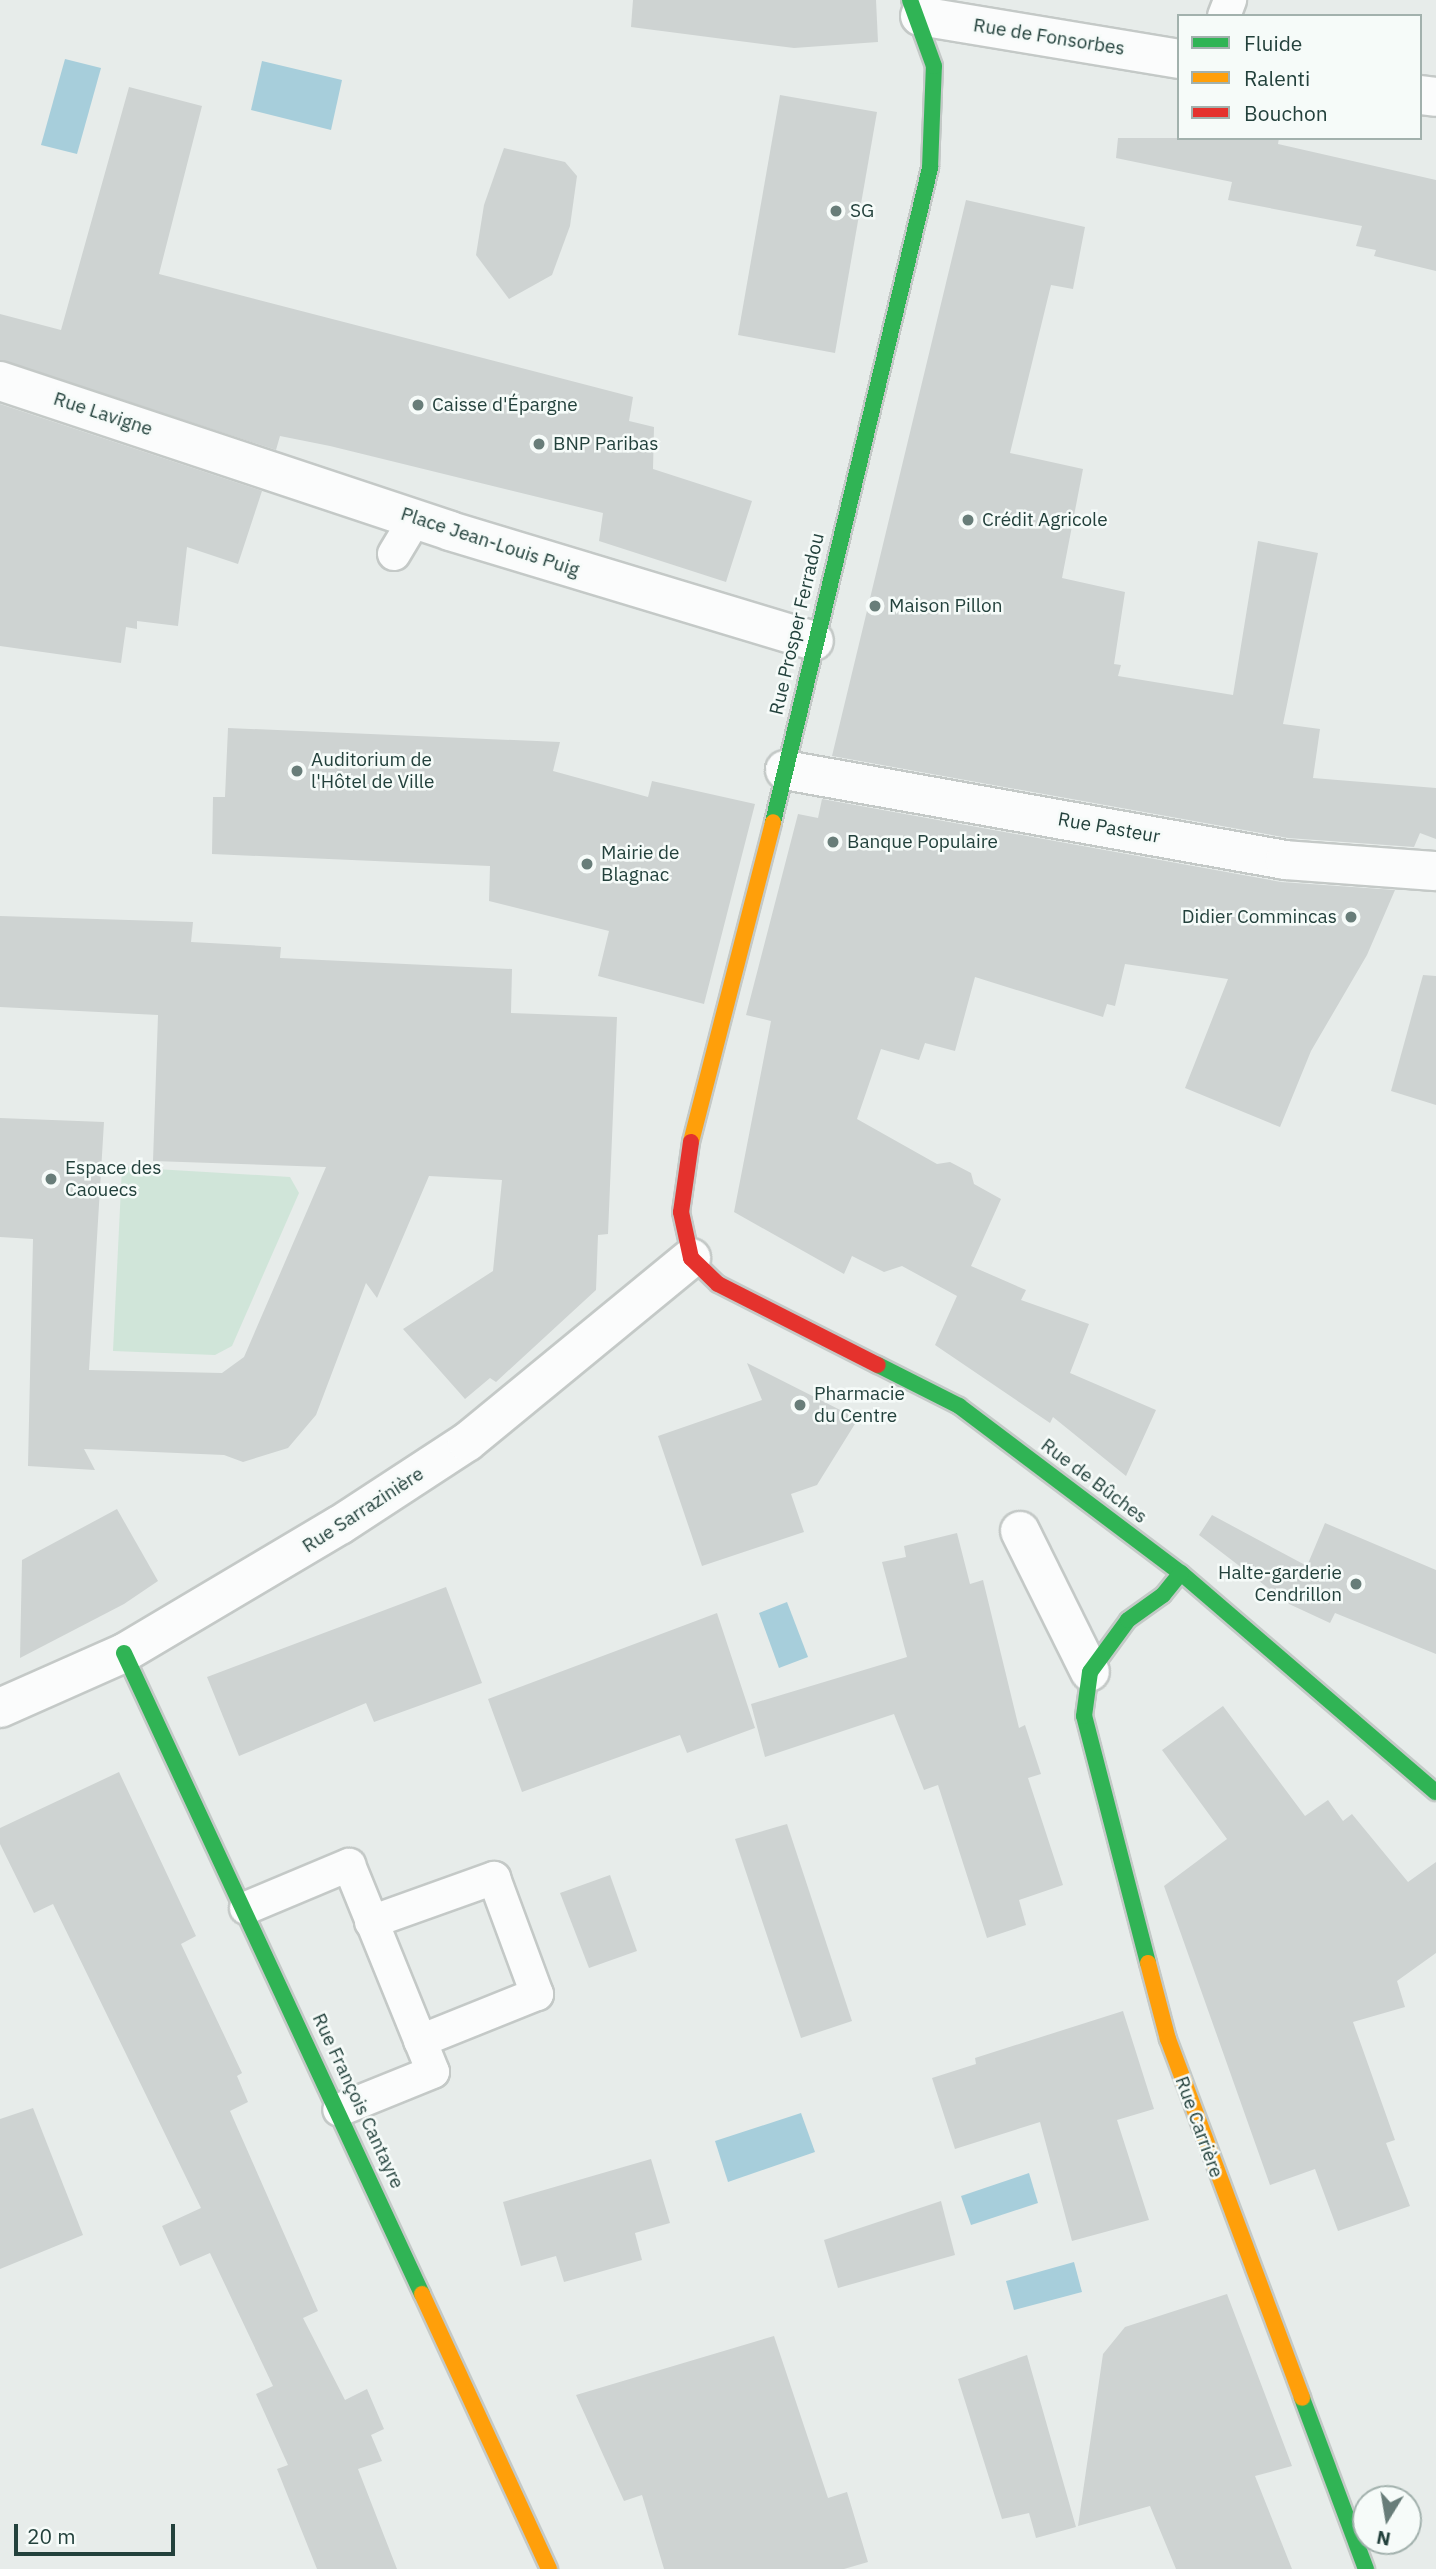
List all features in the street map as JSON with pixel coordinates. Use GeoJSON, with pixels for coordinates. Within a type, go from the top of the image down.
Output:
{"type":"FeatureCollection","features":[{"type":"Feature","properties":{"kind":"main road","name":"Rue Prosper Ferradou"},"geometry":{"type":"LineString","coordinates":[[691,1258],[681,1212],[685,1161],[785,770],[930,168],[934,66],[915,8]]}},
{"type":"Feature","properties":{"kind":"main road","name":"Rue de Bûches"},"geometry":{"type":"LineString","coordinates":[[691,1258],[718,1284],[959,1406],[1181,1573],[1436,1791]]}},
{"type":"Feature","properties":{"kind":"main road","name":"Rue Carrière"},"geometry":{"type":"LineString","coordinates":[[1181,1573],[1163,1595],[1128,1620],[1090,1672],[1084,1716],[1168,2039],[1366,2569]]}},
{"type":"Feature","properties":{"kind":"main road","name":"Rue François Cantayre"},"geometry":{"type":"LineString","coordinates":[[124,1653],[246,1908],[549,2569]]}},
{"type":"Feature","properties":{"kind":"street","name":"Rue de Fonsorbes"},"geometry":{"type":"LineString","coordinates":[[915,8],[1177,59]]}},
{"type":"Feature","properties":{"kind":"street","name":"Rue Lavigne"},"geometry":{"type":"LineString","coordinates":[[0,381],[206,447]]}},
{"type":"Feature","properties":{"kind":"street","name":"Place Jean-Louis Puig"},"geometry":{"type":"LineString","coordinates":[[206,447],[415,519],[814,641]]}},
{"type":"Feature","properties":{"kind":"street","name":"Rue Pasteur"},"geometry":{"type":"LineString","coordinates":[[785,770],[1285,860],[1436,871]]}},
{"type":"Feature","properties":{"kind":"street","name":"Rue Sarrazinière"},"geometry":{"type":"LineString","coordinates":[[0,1708],[124,1653],[467,1442],[691,1258]]}},
{"type":"Feature","properties":{"kind":"street"},"geometry":{"type":"LineString","coordinates":[[1020,1531],[1090,1672]]}},
{"type":"Feature","properties":{"kind":"lane"},"geometry":{"type":"LineString","coordinates":[[394,554],[415,519]]}},
{"type":"Feature","properties":{"kind":"lane"},"geometry":{"type":"LineString","coordinates":[[246,1908],[349,1866],[433,2072],[339,2110]]}},
{"type":"Feature","properties":{"kind":"lane"},"geometry":{"type":"LineString","coordinates":[[372,1922],[494,1878],[537,1994],[420,2041]]}},
{"type":"Feature","properties":{"kind":"green space"},"geometry":{"type":"Polygon","coordinates":[[[122,1167],[290,1177],[299,1193],[232,1346],[215,1355],[113,1351],[122,1167]]]}},
{"type":"Feature","properties":{"kind":"water"},"geometry":{"type":"Polygon","coordinates":[[[65,59],[101,68],[77,154],[41,145],[65,59]]]}},
{"type":"Feature","properties":{"kind":"water"},"geometry":{"type":"Polygon","coordinates":[[[262,61],[342,80],[331,130],[251,110],[262,61]]]}},
{"type":"Feature","properties":{"kind":"water"},"geometry":{"type":"Polygon","coordinates":[[[787,1602],[808,1657],[779,1668],[759,1613],[787,1602]]]}},
{"type":"Feature","properties":{"kind":"water"},"geometry":{"type":"Polygon","coordinates":[[[801,2113],[815,2152],[728,2182],[715,2141],[801,2113]]]}},
{"type":"Feature","properties":{"kind":"water"},"geometry":{"type":"Polygon","coordinates":[[[1029,2173],[1038,2203],[971,2225],[961,2196],[1029,2173]]]}},
{"type":"Feature","properties":{"kind":"water"},"geometry":{"type":"Polygon","coordinates":[[[1074,2262],[1082,2292],[1014,2310],[1006,2281],[1074,2262]]]}},
{"type":"Feature","properties":{"kind":"building"},"geometry":{"type":"Polygon","coordinates":[[[633,0],[876,0],[878,42],[794,48],[631,27],[633,0]]]}},
{"type":"Feature","properties":{"kind":"building"},"geometry":{"type":"Polygon","coordinates":[[[129,87],[202,106],[159,274],[633,397],[629,421],[654,427],[653,469],[752,501],[726,582],[599,541],[603,513],[280,436],[276,450],[0,360],[0,314],[61,330],[129,87]]]}},
{"type":"Feature","properties":{"kind":"building"},"geometry":{"type":"Polygon","coordinates":[[[780,95],[877,112],[835,353],[738,335],[780,95]]]}},
{"type":"Feature","properties":{"kind":"building"},"geometry":{"type":"Polygon","coordinates":[[[1118,138],[1279,140],[1278,144],[1436,180],[1436,271],[1374,256],[1376,250],[1356,246],[1362,226],[1228,200],[1232,182],[1116,158],[1118,138]]]}},
{"type":"Feature","properties":{"kind":"building"},"geometry":{"type":"Polygon","coordinates":[[[504,148],[565,162],[577,176],[570,226],[552,275],[509,299],[476,255],[484,205],[504,148]]]}},
{"type":"Feature","properties":{"kind":"building"},"geometry":{"type":"Polygon","coordinates":[[[966,200],[1085,227],[1073,289],[1051,285],[1010,453],[1083,469],[1062,578],[1125,592],[1114,664],[1121,665],[1118,676],[1233,695],[1258,541],[1318,553],[1283,724],[1320,729],[1313,778],[1436,788],[1436,839],[1420,833],[1414,847],[1288,838],[832,756],[966,200]]]}},
{"type":"Feature","properties":{"kind":"building"},"geometry":{"type":"Polygon","coordinates":[[[0,404],[262,491],[238,564],[187,547],[178,626],[137,621],[137,629],[126,627],[121,663],[0,646],[0,404]]]}},
{"type":"Feature","properties":{"kind":"building","name":"Mairie de Blagnac"},"geometry":{"type":"Polygon","coordinates":[[[228,728],[560,742],[553,771],[648,797],[652,781],[755,804],[704,1004],[598,976],[609,931],[489,901],[490,866],[212,854],[213,797],[225,797],[228,728]]]}},
{"type":"Feature","properties":{"kind":"building"},"geometry":{"type":"Polygon","coordinates":[[[822,799],[1281,882],[1395,890],[1367,955],[1311,1051],[1280,1127],[1185,1088],[1228,979],[1125,964],[1115,1006],[1107,1004],[1103,1017],[975,977],[955,1051],[925,1043],[919,1060],[881,1049],[857,1119],[937,1164],[950,1162],[971,1173],[974,1184],[1001,1199],[971,1266],[1026,1290],[1021,1300],[1089,1324],[1070,1373],[1156,1410],[1126,1476],[1053,1417],[1050,1423],[935,1345],[957,1296],[902,1266],[884,1272],[852,1256],[844,1274],[734,1212],[771,1021],[746,1015],[798,814],[818,818],[822,799]]]}},
{"type":"Feature","properties":{"kind":"building"},"geometry":{"type":"Polygon","coordinates":[[[0,916],[193,922],[191,942],[281,947],[280,958],[512,969],[511,1013],[617,1017],[608,1234],[598,1235],[596,1290],[496,1382],[490,1378],[465,1399],[403,1329],[493,1271],[502,1180],[429,1176],[377,1298],[366,1283],[316,1415],[288,1448],[243,1462],[224,1455],[84,1449],[95,1470],[28,1466],[33,1239],[0,1237],[0,1118],[104,1122],[89,1370],[222,1373],[244,1357],[326,1167],[153,1161],[158,1015],[0,1007],[0,916]]]}},
{"type":"Feature","properties":{"kind":"building"},"geometry":{"type":"Polygon","coordinates":[[[1423,975],[1436,976],[1436,1105],[1391,1091],[1423,975]]]}},
{"type":"Feature","properties":{"kind":"building"},"geometry":{"type":"Polygon","coordinates":[[[747,1363],[858,1419],[817,1485],[791,1494],[804,1532],[702,1566],[658,1436],[762,1400],[747,1363]]]}},
{"type":"Feature","properties":{"kind":"building"},"geometry":{"type":"Polygon","coordinates":[[[117,1509],[158,1581],[124,1604],[20,1658],[22,1560],[117,1509]]]}},
{"type":"Feature","properties":{"kind":"building"},"geometry":{"type":"Polygon","coordinates":[[[1212,1515],[1307,1566],[1325,1523],[1436,1570],[1436,1654],[1335,1613],[1330,1623],[1289,1604],[1199,1535],[1212,1515]]]}},
{"type":"Feature","properties":{"kind":"building"},"geometry":{"type":"Polygon","coordinates":[[[957,1533],[970,1584],[983,1580],[1019,1728],[1025,1725],[1041,1774],[1028,1778],[1063,1885],[1019,1900],[1026,1925],[987,1938],[938,1785],[924,1790],[894,1714],[765,1757],[751,1704],[907,1657],[882,1562],[906,1557],[904,1546],[957,1533]]]}},
{"type":"Feature","properties":{"kind":"building"},"geometry":{"type":"Polygon","coordinates":[[[446,1587],[482,1683],[374,1722],[366,1703],[239,1756],[207,1677],[446,1587]]]}},
{"type":"Feature","properties":{"kind":"building"},"geometry":{"type":"Polygon","coordinates":[[[717,1613],[755,1728],[687,1753],[680,1735],[522,1792],[488,1699],[717,1613]]]}},
{"type":"Feature","properties":{"kind":"building"},"geometry":{"type":"Polygon","coordinates":[[[1223,1706],[1305,1816],[1328,1800],[1343,1821],[1352,1814],[1408,1882],[1436,1862],[1436,1953],[1397,1981],[1405,2007],[1353,2022],[1395,2140],[1386,2143],[1410,2206],[1338,2231],[1315,2169],[1270,2185],[1164,1886],[1227,1839],[1162,1750],[1223,1706]]]}},
{"type":"Feature","properties":{"kind":"building"},"geometry":{"type":"Polygon","coordinates":[[[119,1772],[196,1936],[181,1944],[242,2073],[237,2076],[248,2102],[230,2111],[318,2311],[303,2318],[345,2400],[367,2389],[384,2429],[371,2435],[382,2461],[358,2469],[397,2569],[317,2569],[277,2469],[288,2465],[256,2394],[273,2386],[210,2253],[180,2266],[162,2226],[201,2208],[53,1904],[34,1913],[0,1844],[0,1828],[119,1772]]]}},
{"type":"Feature","properties":{"kind":"building"},"geometry":{"type":"Polygon","coordinates":[[[787,1824],[852,2021],[801,2038],[735,1839],[787,1824]]]}},
{"type":"Feature","properties":{"kind":"building"},"geometry":{"type":"Polygon","coordinates":[[[610,1875],[637,1951],[589,1968],[560,1893],[610,1875]]]}},
{"type":"Feature","properties":{"kind":"building"},"geometry":{"type":"Polygon","coordinates":[[[1123,2011],[1154,2109],[1117,2120],[1149,2220],[1072,2241],[1040,2122],[955,2149],[932,2078],[976,2064],[975,2058],[1123,2011]]]}},
{"type":"Feature","properties":{"kind":"building"},"geometry":{"type":"Polygon","coordinates":[[[33,2108],[83,2235],[0,2269],[0,2119],[33,2108]]]}},
{"type":"Feature","properties":{"kind":"building"},"geometry":{"type":"Polygon","coordinates":[[[651,2159],[670,2223],[635,2233],[642,2260],[564,2282],[556,2256],[521,2266],[503,2202],[651,2159]]]}},
{"type":"Feature","properties":{"kind":"building"},"geometry":{"type":"Polygon","coordinates":[[[941,2201],[955,2255],[838,2288],[824,2240],[941,2201]]]}},
{"type":"Feature","properties":{"kind":"building"},"geometry":{"type":"Polygon","coordinates":[[[1227,2294],[1292,2466],[1255,2476],[1292,2569],[1176,2569],[1150,2506],[1078,2526],[1103,2354],[1125,2327],[1227,2294]]]}},
{"type":"Feature","properties":{"kind":"building"},"geometry":{"type":"Polygon","coordinates":[[[774,2336],[828,2498],[847,2492],[868,2562],[844,2569],[664,2569],[642,2495],[624,2501],[576,2395],[774,2336]]]}},
{"type":"Feature","properties":{"kind":"building"},"geometry":{"type":"Polygon","coordinates":[[[1027,2355],[1076,2527],[1036,2538],[1029,2513],[1002,2519],[958,2379],[1027,2355]]]}},
{"type":"Feature","properties":{"kind":"traffic: fast"},"geometry":{"type":"LineString","coordinates":[[773,822],[930,168],[934,66],[910,0]]}},
{"type":"Feature","properties":{"kind":"traffic: fast"},"geometry":{"type":"LineString","coordinates":[[878,1365],[959,1406],[1181,1573],[1436,1792]]}},
{"type":"Feature","properties":{"kind":"traffic: fast"},"geometry":{"type":"LineString","coordinates":[[1148,1963],[1084,1716],[1090,1672],[1128,1620],[1163,1595],[1181,1573]]}},
{"type":"Feature","properties":{"kind":"traffic: fast"},"geometry":{"type":"LineString","coordinates":[[124,1653],[422,2294]]}},
{"type":"Feature","properties":{"kind":"traffic: fast"},"geometry":{"type":"LineString","coordinates":[[1302,2398],[1366,2569]]}},
{"type":"Feature","properties":{"kind":"traffic: slow"},"geometry":{"type":"LineString","coordinates":[[691,1142],[773,822]]}},
{"type":"Feature","properties":{"kind":"traffic: slow"},"geometry":{"type":"LineString","coordinates":[[1148,1963],[1168,2039],[1302,2398]]}},
{"type":"Feature","properties":{"kind":"traffic: slow"},"geometry":{"type":"LineString","coordinates":[[422,2294],[549,2569]]}},
{"type":"Feature","properties":{"kind":"traffic: jam"},"geometry":{"type":"LineString","coordinates":[[691,1142],[681,1212],[691,1258],[718,1284],[878,1365]]}},
{"type":"Feature","properties":{"kind":"place","name":"SG"},"geometry":{"type":"Point","coordinates":[836,211]}},
{"type":"Feature","properties":{"kind":"place","name":"Caisse d'Épargne"},"geometry":{"type":"Point","coordinates":[418,405]}},
{"type":"Feature","properties":{"kind":"place","name":"BNP Paribas"},"geometry":{"type":"Point","coordinates":[539,444]}},
{"type":"Feature","properties":{"kind":"place","name":"Crédit Agricole"},"geometry":{"type":"Point","coordinates":[968,520]}},
{"type":"Feature","properties":{"kind":"place","name":"Maison Pillon"},"geometry":{"type":"Point","coordinates":[875,606]}},
{"type":"Feature","properties":{"kind":"place","name":"Auditorium de l'Hôtel de Ville"},"geometry":{"type":"Point","coordinates":[297,771]}},
{"type":"Feature","properties":{"kind":"place","name":"Banque Populaire"},"geometry":{"type":"Point","coordinates":[833,842]}},
{"type":"Feature","properties":{"kind":"place","name":"Mairie de Blagnac"},"geometry":{"type":"Point","coordinates":[587,864]}},
{"type":"Feature","properties":{"kind":"place","name":"Didier Commincas"},"geometry":{"type":"Point","coordinates":[1351,917]}},
{"type":"Feature","properties":{"kind":"place","name":"Espace des Caouecs"},"geometry":{"type":"Point","coordinates":[51,1179]}},
{"type":"Feature","properties":{"kind":"place","name":"Pharmacie du Centre"},"geometry":{"type":"Point","coordinates":[800,1405]}},
{"type":"Feature","properties":{"kind":"place","name":"Halte-garderie Cendrillon"},"geometry":{"type":"Point","coordinates":[1356,1584]}}]}
